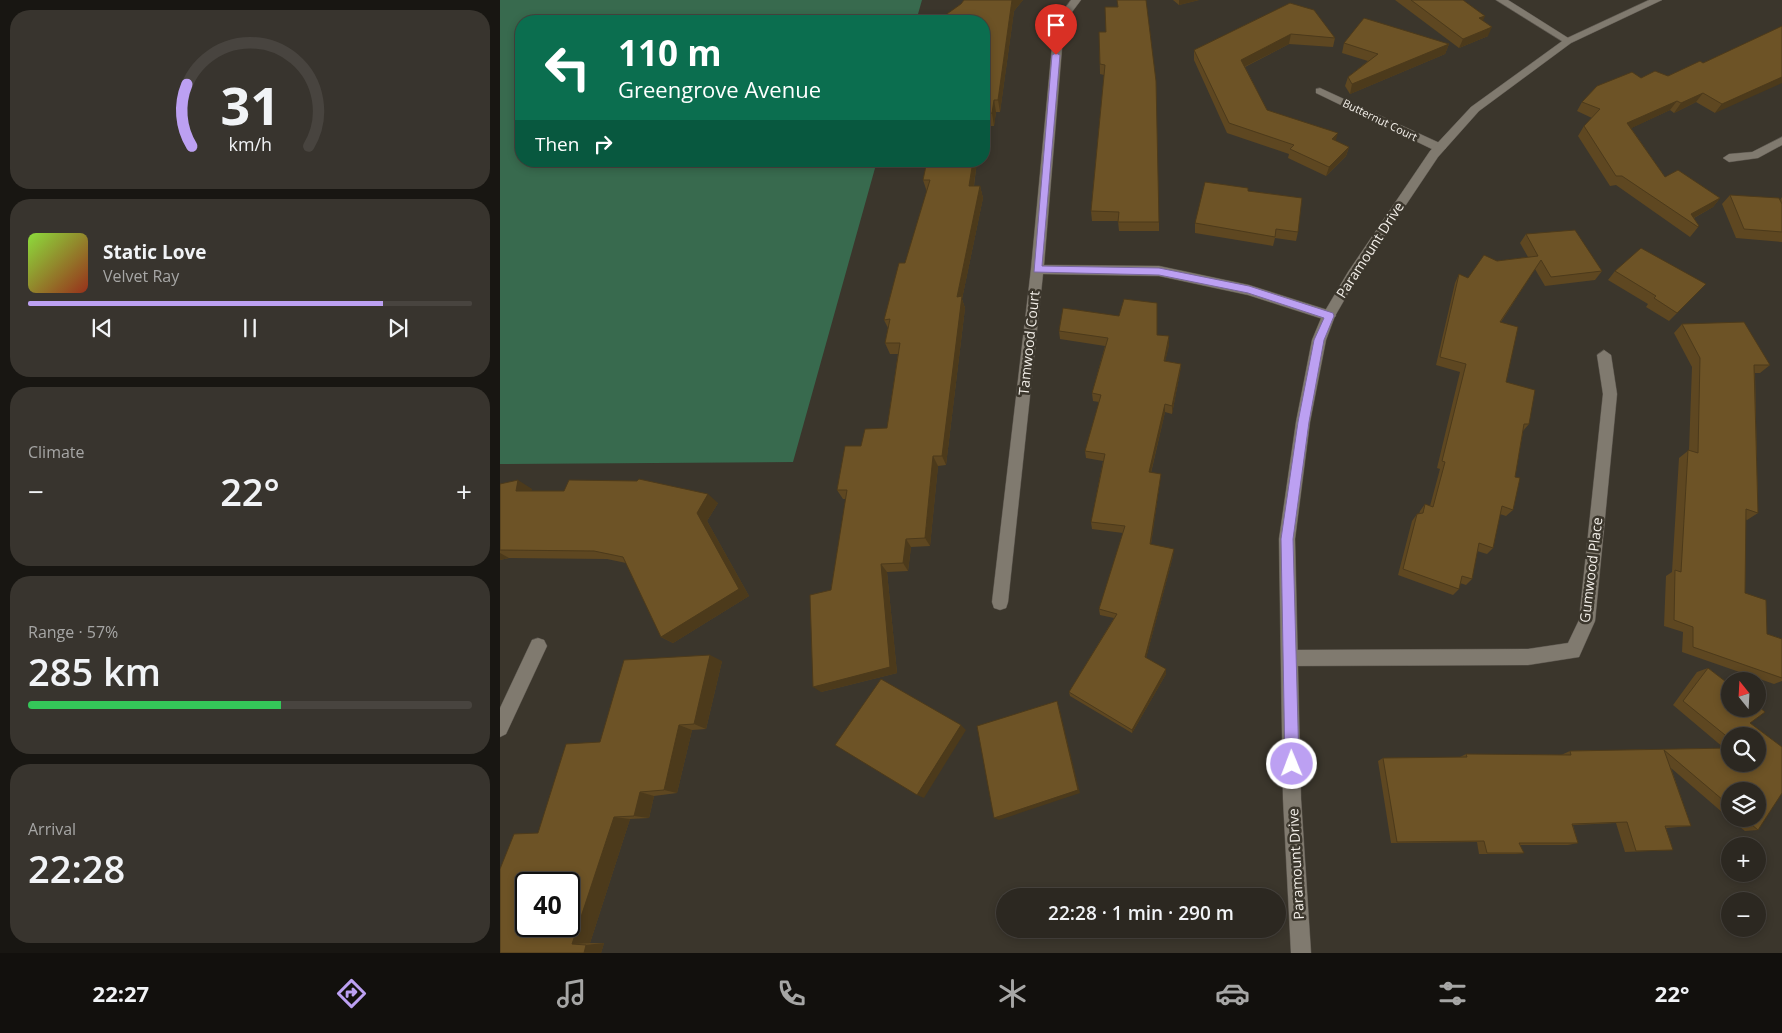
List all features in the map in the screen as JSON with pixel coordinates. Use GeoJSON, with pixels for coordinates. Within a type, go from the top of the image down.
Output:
{"type":"FeatureCollection","features":[{"type":"Feature","properties":{"kind":"street","name":"Tamwood Court"},"geometry":{"type":"LineString","coordinates":[[1000,602],[1037,269],[1058,36],[1064,16],[1076,0]]}},
{"type":"Feature","properties":{"kind":"street"},"geometry":{"type":"LineString","coordinates":[[1501,0],[1568,41]]}},
{"type":"Feature","properties":{"kind":"street","name":"Paramount Drive"},"geometry":{"type":"LineString","coordinates":[[1301,953],[1292,799],[1291,658],[1287,539],[1303,422],[1319,340],[1329,316],[1352,275],[1440,148],[1475,109],[1568,41],[1657,0]]}},
{"type":"Feature","properties":{"kind":"street","name":"Butternut Court"},"geometry":{"type":"LineString","coordinates":[[1320,91],[1440,148]]}},
{"type":"Feature","properties":{"kind":"street"},"geometry":{"type":"LineString","coordinates":[[1729,158],[1754,155],[1782,141]]}},
{"type":"Feature","properties":{"kind":"street"},"geometry":{"type":"LineString","coordinates":[[1037,269],[1159,271],[1249,290],[1329,316]]}},
{"type":"Feature","properties":{"kind":"street","name":"Gumwood Place"},"geometry":{"type":"LineString","coordinates":[[1291,658],[1528,657],[1573,651],[1588,621],[1610,394],[1604,355]]}},
{"type":"Feature","properties":{"kind":"street"},"geometry":{"type":"LineString","coordinates":[[500,728],[538,646]]}},
{"type":"Feature","properties":{"kind":"green space"},"geometry":{"type":"Polygon","coordinates":[[[500,0],[922,0],[918,15],[515,15],[515,167],[875,167],[793,462],[500,464],[500,0]]]}},
{"type":"Feature","properties":{"kind":"building"},"geometry":{"type":"Polygon","coordinates":[[[964,0],[1012,0],[998,100],[994,100],[992,113],[990,114],[990,15],[945,15],[964,0]]]}},
{"type":"Feature","properties":{"kind":"building"},"geometry":{"type":"Polygon","coordinates":[[[1117,0],[1146,0],[1156,81],[1159,222],[1118,222],[1119,212],[1091,211],[1105,65],[1100,64],[1099,32],[1106,32],[1105,7],[1118,7],[1117,0]]]}},
{"type":"Feature","properties":{"kind":"building"},"geometry":{"type":"Polygon","coordinates":[[[1411,0],[1463,0],[1485,16],[1479,18],[1492,27],[1463,39],[1411,0]]]}},
{"type":"Feature","properties":{"kind":"building"},"geometry":{"type":"Polygon","coordinates":[[[1290,3],[1314,10],[1335,38],[1291,34],[1241,60],[1267,110],[1338,133],[1332,139],[1349,147],[1329,167],[1290,149],[1294,145],[1229,123],[1194,50],[1290,3]]]}},
{"type":"Feature","properties":{"kind":"building"},"geometry":{"type":"Polygon","coordinates":[[[1364,18],[1449,44],[1352,84],[1348,77],[1378,54],[1344,43],[1364,18]]]}},
{"type":"Feature","properties":{"kind":"building"},"geometry":{"type":"Polygon","coordinates":[[[1782,26],[1782,77],[1722,104],[1703,93],[1681,103],[1677,101],[1627,123],[1665,177],[1678,170],[1720,198],[1691,214],[1698,227],[1622,176],[1616,176],[1584,126],[1600,109],[1582,102],[1597,86],[1632,72],[1641,78],[1655,71],[1668,76],[1700,61],[1703,63],[1782,26]]]}},
{"type":"Feature","properties":{"kind":"building"},"geometry":{"type":"Polygon","coordinates":[[[926,167],[972,167],[969,186],[980,186],[957,297],[962,296],[942,456],[933,456],[925,538],[906,539],[903,563],[881,564],[890,667],[813,687],[810,595],[831,590],[847,490],[837,490],[845,446],[861,446],[865,429],[887,428],[900,343],[885,343],[890,319],[884,320],[899,263],[905,263],[930,180],[923,180],[926,167]]]}},
{"type":"Feature","properties":{"kind":"building"},"geometry":{"type":"Polygon","coordinates":[[[1205,182],[1248,188],[1248,191],[1302,198],[1298,232],[1276,229],[1275,237],[1195,223],[1205,182]]]}},
{"type":"Feature","properties":{"kind":"building"},"geometry":{"type":"Polygon","coordinates":[[[1730,195],[1779,198],[1782,204],[1782,232],[1744,229],[1730,195]]]}},
{"type":"Feature","properties":{"kind":"building"},"geometry":{"type":"Polygon","coordinates":[[[1575,230],[1602,271],[1551,277],[1541,260],[1500,322],[1518,327],[1506,382],[1535,390],[1529,424],[1524,424],[1515,477],[1520,478],[1513,510],[1502,506],[1493,548],[1479,543],[1472,579],[1462,576],[1459,589],[1403,569],[1417,514],[1423,513],[1425,504],[1433,507],[1445,462],[1442,461],[1466,364],[1440,357],[1459,274],[1468,278],[1484,255],[1497,261],[1538,256],[1526,234],[1575,230]]]}},
{"type":"Feature","properties":{"kind":"building"},"geometry":{"type":"Polygon","coordinates":[[[1641,248],[1706,284],[1677,313],[1654,298],[1656,296],[1615,271],[1641,248]]]}},
{"type":"Feature","properties":{"kind":"building"},"geometry":{"type":"Polygon","coordinates":[[[1124,299],[1157,303],[1157,335],[1169,336],[1164,361],[1181,364],[1172,406],[1165,404],[1149,472],[1161,474],[1150,544],[1174,549],[1145,657],[1166,669],[1132,730],[1069,692],[1117,614],[1099,609],[1125,526],[1091,522],[1105,454],[1085,451],[1101,395],[1092,393],[1108,338],[1059,331],[1063,308],[1119,316],[1124,299]]]}},
{"type":"Feature","properties":{"kind":"building"},"geometry":{"type":"Polygon","coordinates":[[[1744,322],[1770,365],[1754,365],[1758,513],[1746,509],[1745,593],[1766,600],[1767,634],[1782,639],[1782,678],[1693,647],[1693,627],[1674,620],[1675,570],[1681,572],[1688,450],[1698,453],[1700,358],[1682,324],[1744,322]]]}},
{"type":"Feature","properties":{"kind":"building"},"geometry":{"type":"Polygon","coordinates":[[[639,479],[708,494],[697,513],[739,589],[661,637],[623,557],[594,551],[500,550],[500,484],[518,480],[516,491],[564,491],[569,480],[637,481],[639,479]]]}},
{"type":"Feature","properties":{"kind":"building"},"geometry":{"type":"Polygon","coordinates":[[[710,655],[694,724],[679,725],[664,790],[640,792],[634,816],[614,817],[580,920],[580,872],[515,872],[515,937],[574,937],[572,944],[586,945],[584,953],[500,953],[500,869],[514,834],[538,833],[566,744],[600,742],[624,660],[710,655]]]}},
{"type":"Feature","properties":{"kind":"building"},"geometry":{"type":"Polygon","coordinates":[[[1708,668],[1721,678],[1721,718],[1757,718],[1750,723],[1755,727],[1721,727],[1721,732],[1683,701],[1708,668]]]}},
{"type":"Feature","properties":{"kind":"building"},"geometry":{"type":"Polygon","coordinates":[[[881,679],[961,725],[917,795],[835,745],[881,679]]]}},
{"type":"Feature","properties":{"kind":"building"},"geometry":{"type":"Polygon","coordinates":[[[1057,701],[1078,790],[994,818],[977,726],[1057,701]]]}},
{"type":"Feature","properties":{"kind":"building"},"geometry":{"type":"Polygon","coordinates":[[[1766,735],[1782,747],[1782,793],[1766,818],[1766,782],[1721,782],[1721,798],[1664,750],[1691,826],[1665,826],[1673,850],[1636,851],[1627,822],[1572,824],[1578,843],[1519,843],[1524,853],[1487,853],[1484,841],[1397,842],[1383,758],[1467,757],[1466,754],[1571,755],[1570,751],[1721,748],[1721,772],[1766,772],[1766,735]]]}},
{"type":"Feature","properties":{"kind":"route"},"geometry":{"type":"LineString","coordinates":[[1056,55],[1037,269],[1159,271],[1249,290],[1308,307],[1329,316],[1319,340],[1303,422],[1287,539],[1292,764]]}}]}
